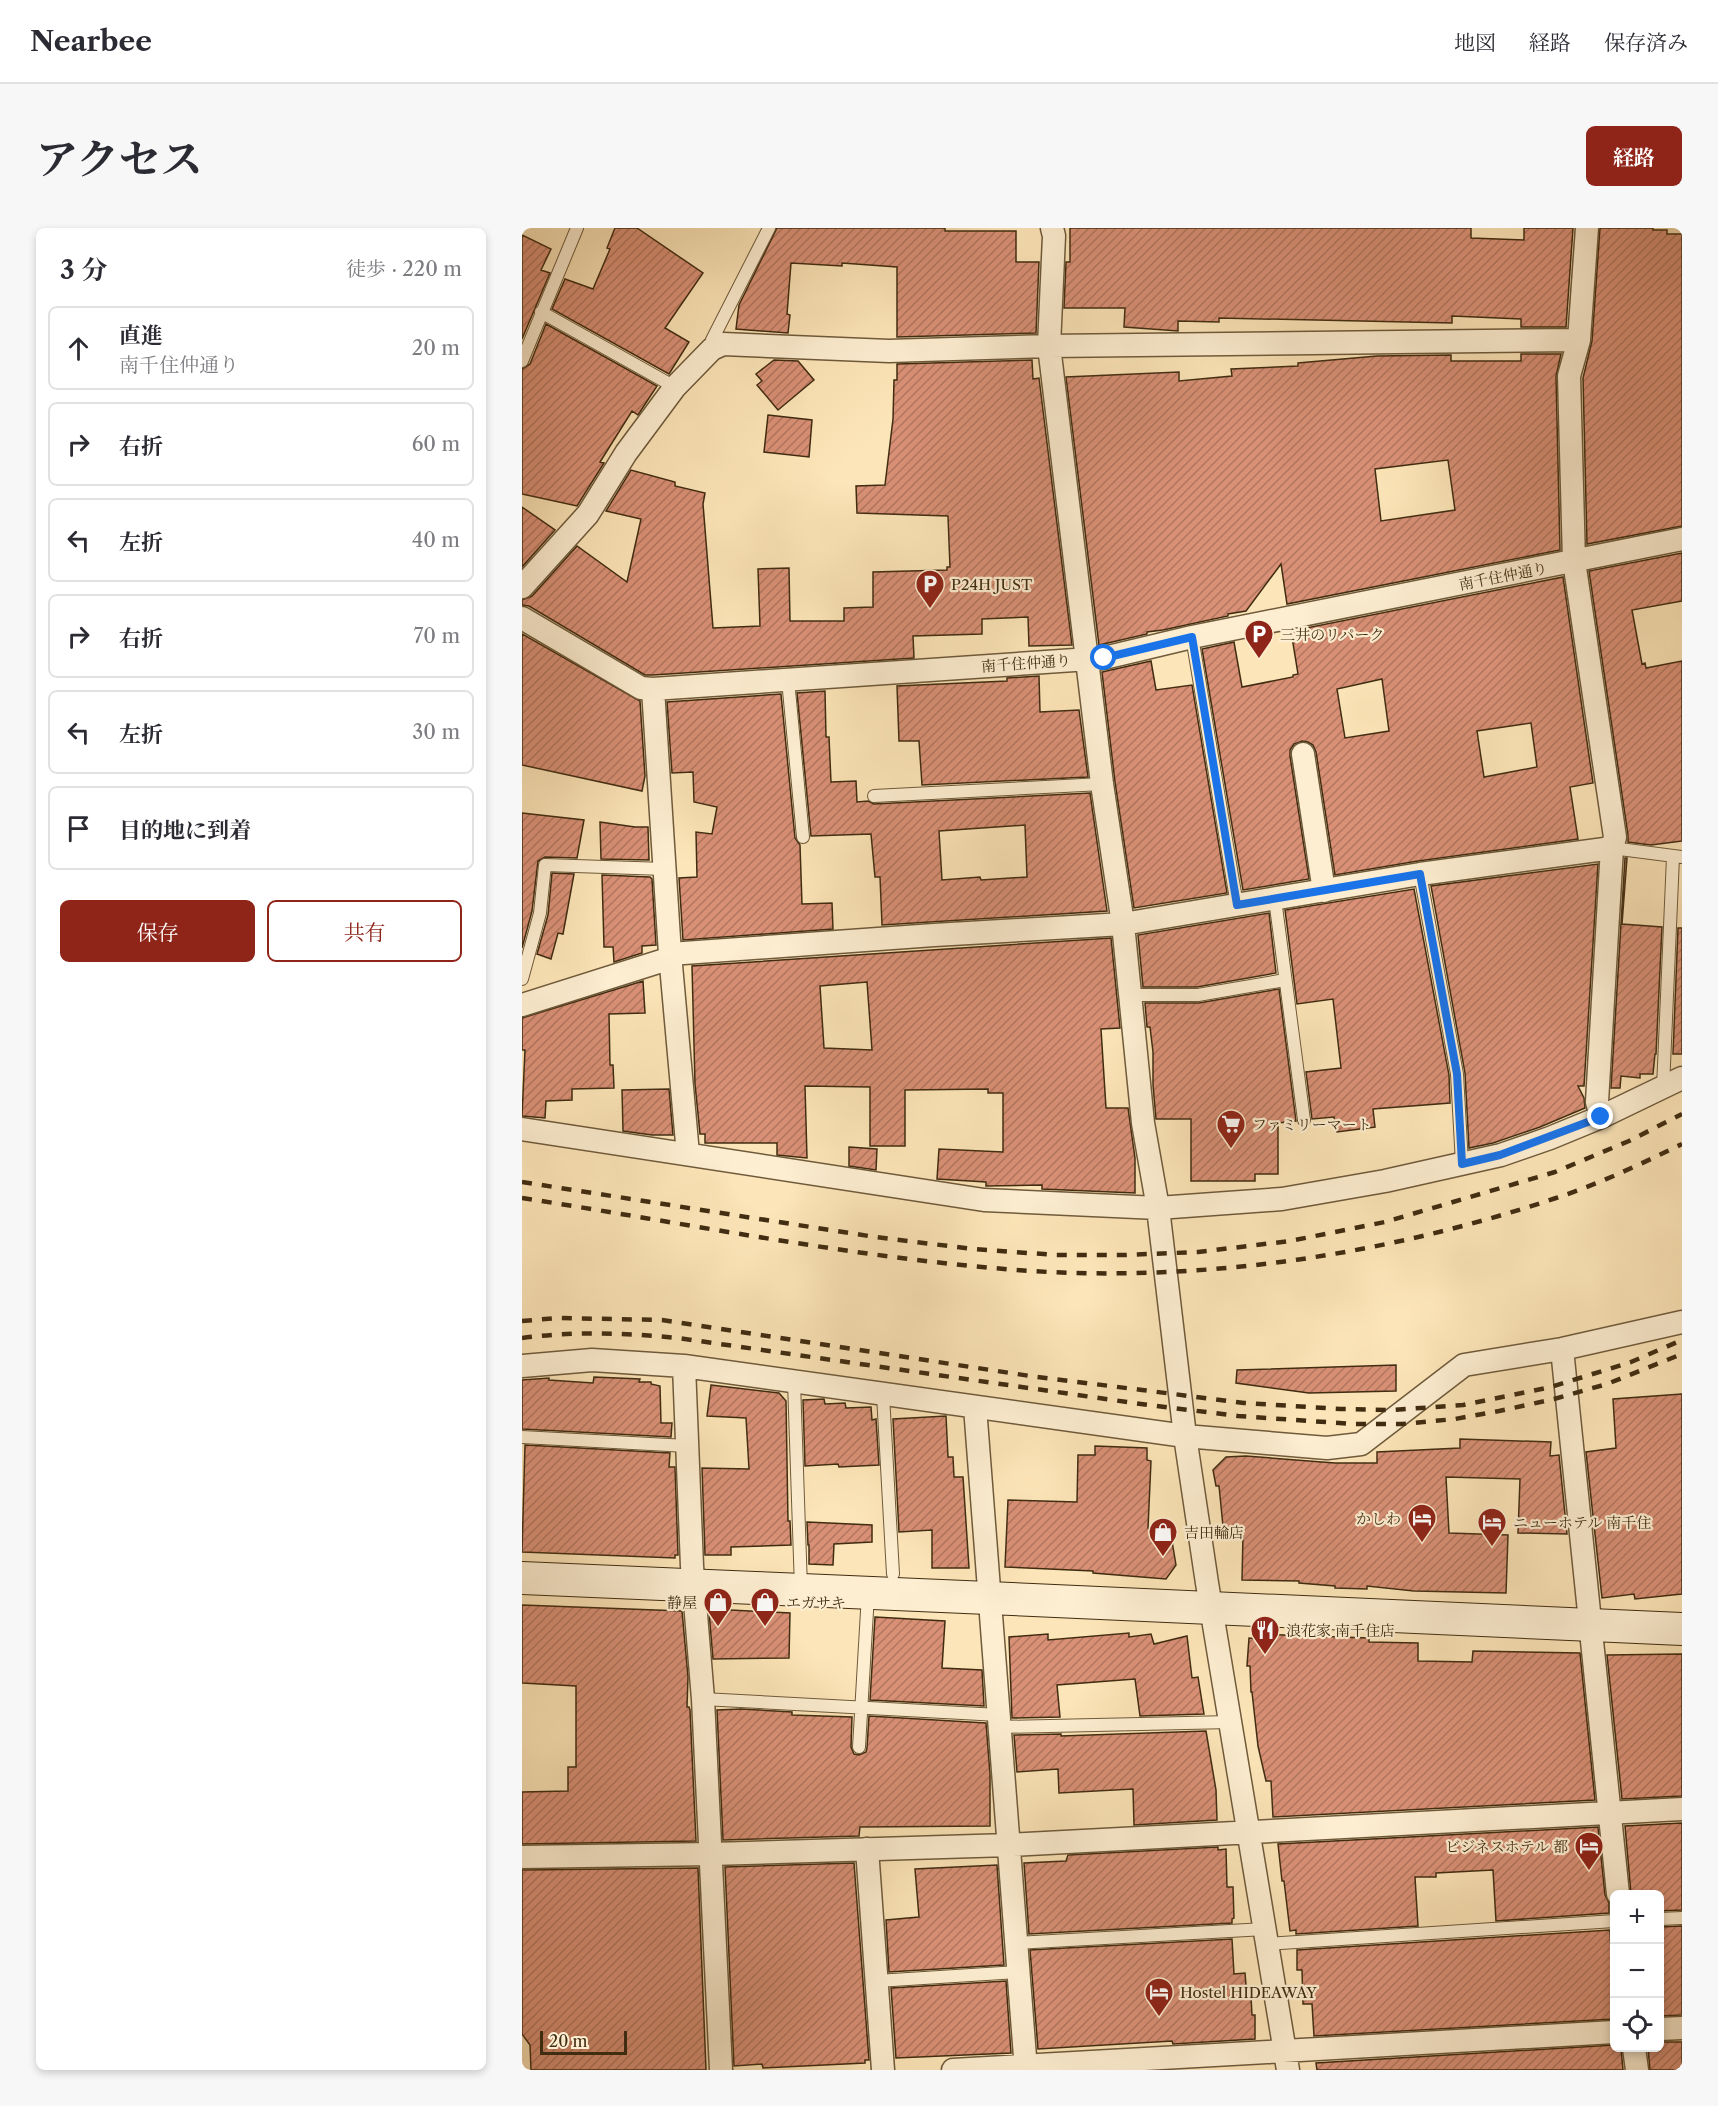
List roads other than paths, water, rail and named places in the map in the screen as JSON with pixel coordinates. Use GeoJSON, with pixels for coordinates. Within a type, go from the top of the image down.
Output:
{"type":"FeatureCollection","features":[{"type":"Feature","properties":{"kind":"street"},"geometry":{"type":"LineString","coordinates":[[1052,228],[1054,236],[1049,346],[1102,784],[1122,924],[1143,1123],[1158,1208],[1185,1436],[1287,2061]]}},
{"type":"Feature","properties":{"kind":"street"},"geometry":{"type":"LineString","coordinates":[[1587,228],[1579,340],[1569,376],[1574,561],[1615,837],[1612,848],[1597,1102],[1601,1117]]}},
{"type":"Feature","properties":{"kind":"street"},"geometry":{"type":"LineString","coordinates":[[522,587],[588,514],[626,453],[675,387],[712,349],[723,344],[890,351],[1049,346],[1579,340]]}},
{"type":"Feature","properties":{"kind":"street","name":"南千住仲通り"},"geometry":{"type":"LineString","coordinates":[[522,618],[641,688],[788,680],[1104,658],[1192,637],[1682,539]]}},
{"type":"Feature","properties":{"kind":"street"},"geometry":{"type":"LineString","coordinates":[[653,689],[670,956],[688,1154]]}},
{"type":"Feature","properties":{"kind":"street"},"geometry":{"type":"LineString","coordinates":[[1303,754],[1324,891]]}},
{"type":"Feature","properties":{"kind":"street"},"geometry":{"type":"LineString","coordinates":[[522,1005],[670,956],[922,936],[1122,924],[1420,874],[1612,848]]}},
{"type":"Feature","properties":{"kind":"street"},"geometry":{"type":"LineString","coordinates":[[522,1128],[843,1180],[984,1200],[1158,1208],[1282,1199],[1385,1181],[1500,1155],[1601,1117],[1672,1083]]}},
{"type":"Feature","properties":{"kind":"street"},"geometry":{"type":"LineString","coordinates":[[522,1366],[592,1360],[684,1366],[1185,1436],[1327,1448],[1361,1444],[1464,1365],[1562,1349],[1682,1322]]}},
{"type":"Feature","properties":{"kind":"street"},"geometry":{"type":"LineString","coordinates":[[1562,1349],[1618,1890]]}},
{"type":"Feature","properties":{"kind":"street"},"geometry":{"type":"LineString","coordinates":[[684,1366],[721,2070]]}},
{"type":"Feature","properties":{"kind":"street"},"geometry":{"type":"LineString","coordinates":[[975,1407],[1026,2068]]}},
{"type":"Feature","properties":{"kind":"street"},"geometry":{"type":"LineString","coordinates":[[522,1578],[1682,1629]]}},
{"type":"Feature","properties":{"kind":"street"},"geometry":{"type":"LineString","coordinates":[[522,1857],[1009,1845],[1682,1809]]}},
{"type":"Feature","properties":{"kind":"street"},"geometry":{"type":"LineString","coordinates":[[867,1849],[883,2070]]}},
{"type":"Feature","properties":{"kind":"street"},"geometry":{"type":"LineString","coordinates":[[1664,2030],[1682,2028]]}},
{"type":"Feature","properties":{"kind":"street"},"geometry":{"type":"LineString","coordinates":[[953,2070],[1287,2061],[1610,2032]]}},
{"type":"Feature","properties":{"kind":"street"},"geometry":{"type":"LineString","coordinates":[[1634,2052],[1636,2070]]}},
{"type":"Feature","properties":{"kind":"lane"},"geometry":{"type":"LineString","coordinates":[[522,361],[577,228]]}},
{"type":"Feature","properties":{"kind":"lane"},"geometry":{"type":"LineString","coordinates":[[712,349],[712,340],[770,228]]}},
{"type":"Feature","properties":{"kind":"lane"},"geometry":{"type":"LineString","coordinates":[[541,312],[675,387]]}},
{"type":"Feature","properties":{"kind":"lane"},"geometry":{"type":"LineString","coordinates":[[1192,637],[1237,905]]}},
{"type":"Feature","properties":{"kind":"lane"},"geometry":{"type":"LineString","coordinates":[[788,680],[803,837]]}},
{"type":"Feature","properties":{"kind":"lane"},"geometry":{"type":"LineString","coordinates":[[874,796],[1102,784]]}},
{"type":"Feature","properties":{"kind":"lane"},"geometry":{"type":"LineString","coordinates":[[1612,848],[1678,857],[1672,1083]]}},
{"type":"Feature","properties":{"kind":"lane"},"geometry":{"type":"LineString","coordinates":[[522,980],[540,913],[545,865],[665,869]]}},
{"type":"Feature","properties":{"kind":"lane"},"geometry":{"type":"LineString","coordinates":[[1420,874],[1457,1074],[1462,1164]]}},
{"type":"Feature","properties":{"kind":"lane"},"geometry":{"type":"LineString","coordinates":[[1275,899],[1304,1120]]}},
{"type":"Feature","properties":{"kind":"lane"},"geometry":{"type":"LineString","coordinates":[[1130,995],[1198,995],[1285,980]]}},
{"type":"Feature","properties":{"kind":"lane"},"geometry":{"type":"LineString","coordinates":[[794,1382],[801,1591]]}},
{"type":"Feature","properties":{"kind":"lane"},"geometry":{"type":"LineString","coordinates":[[883,1395],[893,1574]]}},
{"type":"Feature","properties":{"kind":"lane"},"geometry":{"type":"LineString","coordinates":[[522,1437],[687,1446]]}},
{"type":"Feature","properties":{"kind":"lane"},"geometry":{"type":"LineString","coordinates":[[859,1747],[868,1593]]}},
{"type":"Feature","properties":{"kind":"lane"},"geometry":{"type":"LineString","coordinates":[[703,1699],[860,1708],[999,1721],[1231,1722]]}},
{"type":"Feature","properties":{"kind":"lane"},"geometry":{"type":"LineString","coordinates":[[1664,1919],[1682,1918]]}},
{"type":"Feature","properties":{"kind":"lane"},"geometry":{"type":"LineString","coordinates":[[1016,1943],[1266,1936],[1610,1921]]}},
{"type":"Feature","properties":{"kind":"lane"},"geometry":{"type":"LineString","coordinates":[[877,1982],[1018,1972]]}},
{"type":"Feature","properties":{"kind":"railway"},"geometry":{"type":"LineString","coordinates":[[522,1182],[875,1237],[973,1249],[1056,1255],[1198,1252],[1290,1241],[1385,1222],[1555,1172],[1629,1141],[1682,1114]]}},
{"type":"Feature","properties":{"kind":"railway"},"geometry":{"type":"LineString","coordinates":[[522,1198],[816,1246],[934,1262],[1064,1273],[1207,1270],[1349,1251],[1419,1237],[1488,1219],[1572,1192],[1682,1144]]}},
{"type":"Feature","properties":{"kind":"railway"},"geometry":{"type":"LineString","coordinates":[[522,1321],[557,1318],[662,1320],[1030,1376],[1244,1403],[1392,1410],[1463,1405],[1551,1387],[1631,1362],[1682,1340]]}},
{"type":"Feature","properties":{"kind":"railway"},"geometry":{"type":"LineString","coordinates":[[522,1338],[561,1334],[678,1338],[1141,1404],[1238,1416],[1354,1424],[1402,1424],[1455,1419],[1499,1411],[1607,1384],[1682,1354]]}},
{"type":"Feature","properties":{"kind":"place","name":"P24H JUST"},"geometry":{"type":"Point","coordinates":[930,610]}},
{"type":"Feature","properties":{"kind":"place","name":"三井のリパーク"},"geometry":{"type":"Point","coordinates":[1259,660]}},
{"type":"Feature","properties":{"kind":"place","name":"ファミリーマート"},"geometry":{"type":"Point","coordinates":[1231,1150]}},
{"type":"Feature","properties":{"kind":"place","name":"かしわ"},"geometry":{"type":"Point","coordinates":[1422,1544]}},
{"type":"Feature","properties":{"kind":"place","name":"ニューホテル 南千住"},"geometry":{"type":"Point","coordinates":[1492,1548]}},
{"type":"Feature","properties":{"kind":"place","name":"吉田輪店"},"geometry":{"type":"Point","coordinates":[1163,1558]}},
{"type":"Feature","properties":{"kind":"place","name":"静屋"},"geometry":{"type":"Point","coordinates":[718,1628]}},
{"type":"Feature","properties":{"kind":"place","name":"エガサキ"},"geometry":{"type":"Point","coordinates":[765,1628]}},
{"type":"Feature","properties":{"kind":"place","name":"浪花家 南千住店"},"geometry":{"type":"Point","coordinates":[1265,1656]}},
{"type":"Feature","properties":{"kind":"place","name":"ビジネスホテル 都"},"geometry":{"type":"Point","coordinates":[1589,1872]}},
{"type":"Feature","properties":{"kind":"place","name":"Hostel HIDEAWAY"},"geometry":{"type":"Point","coordinates":[1159,2018]}}]}
